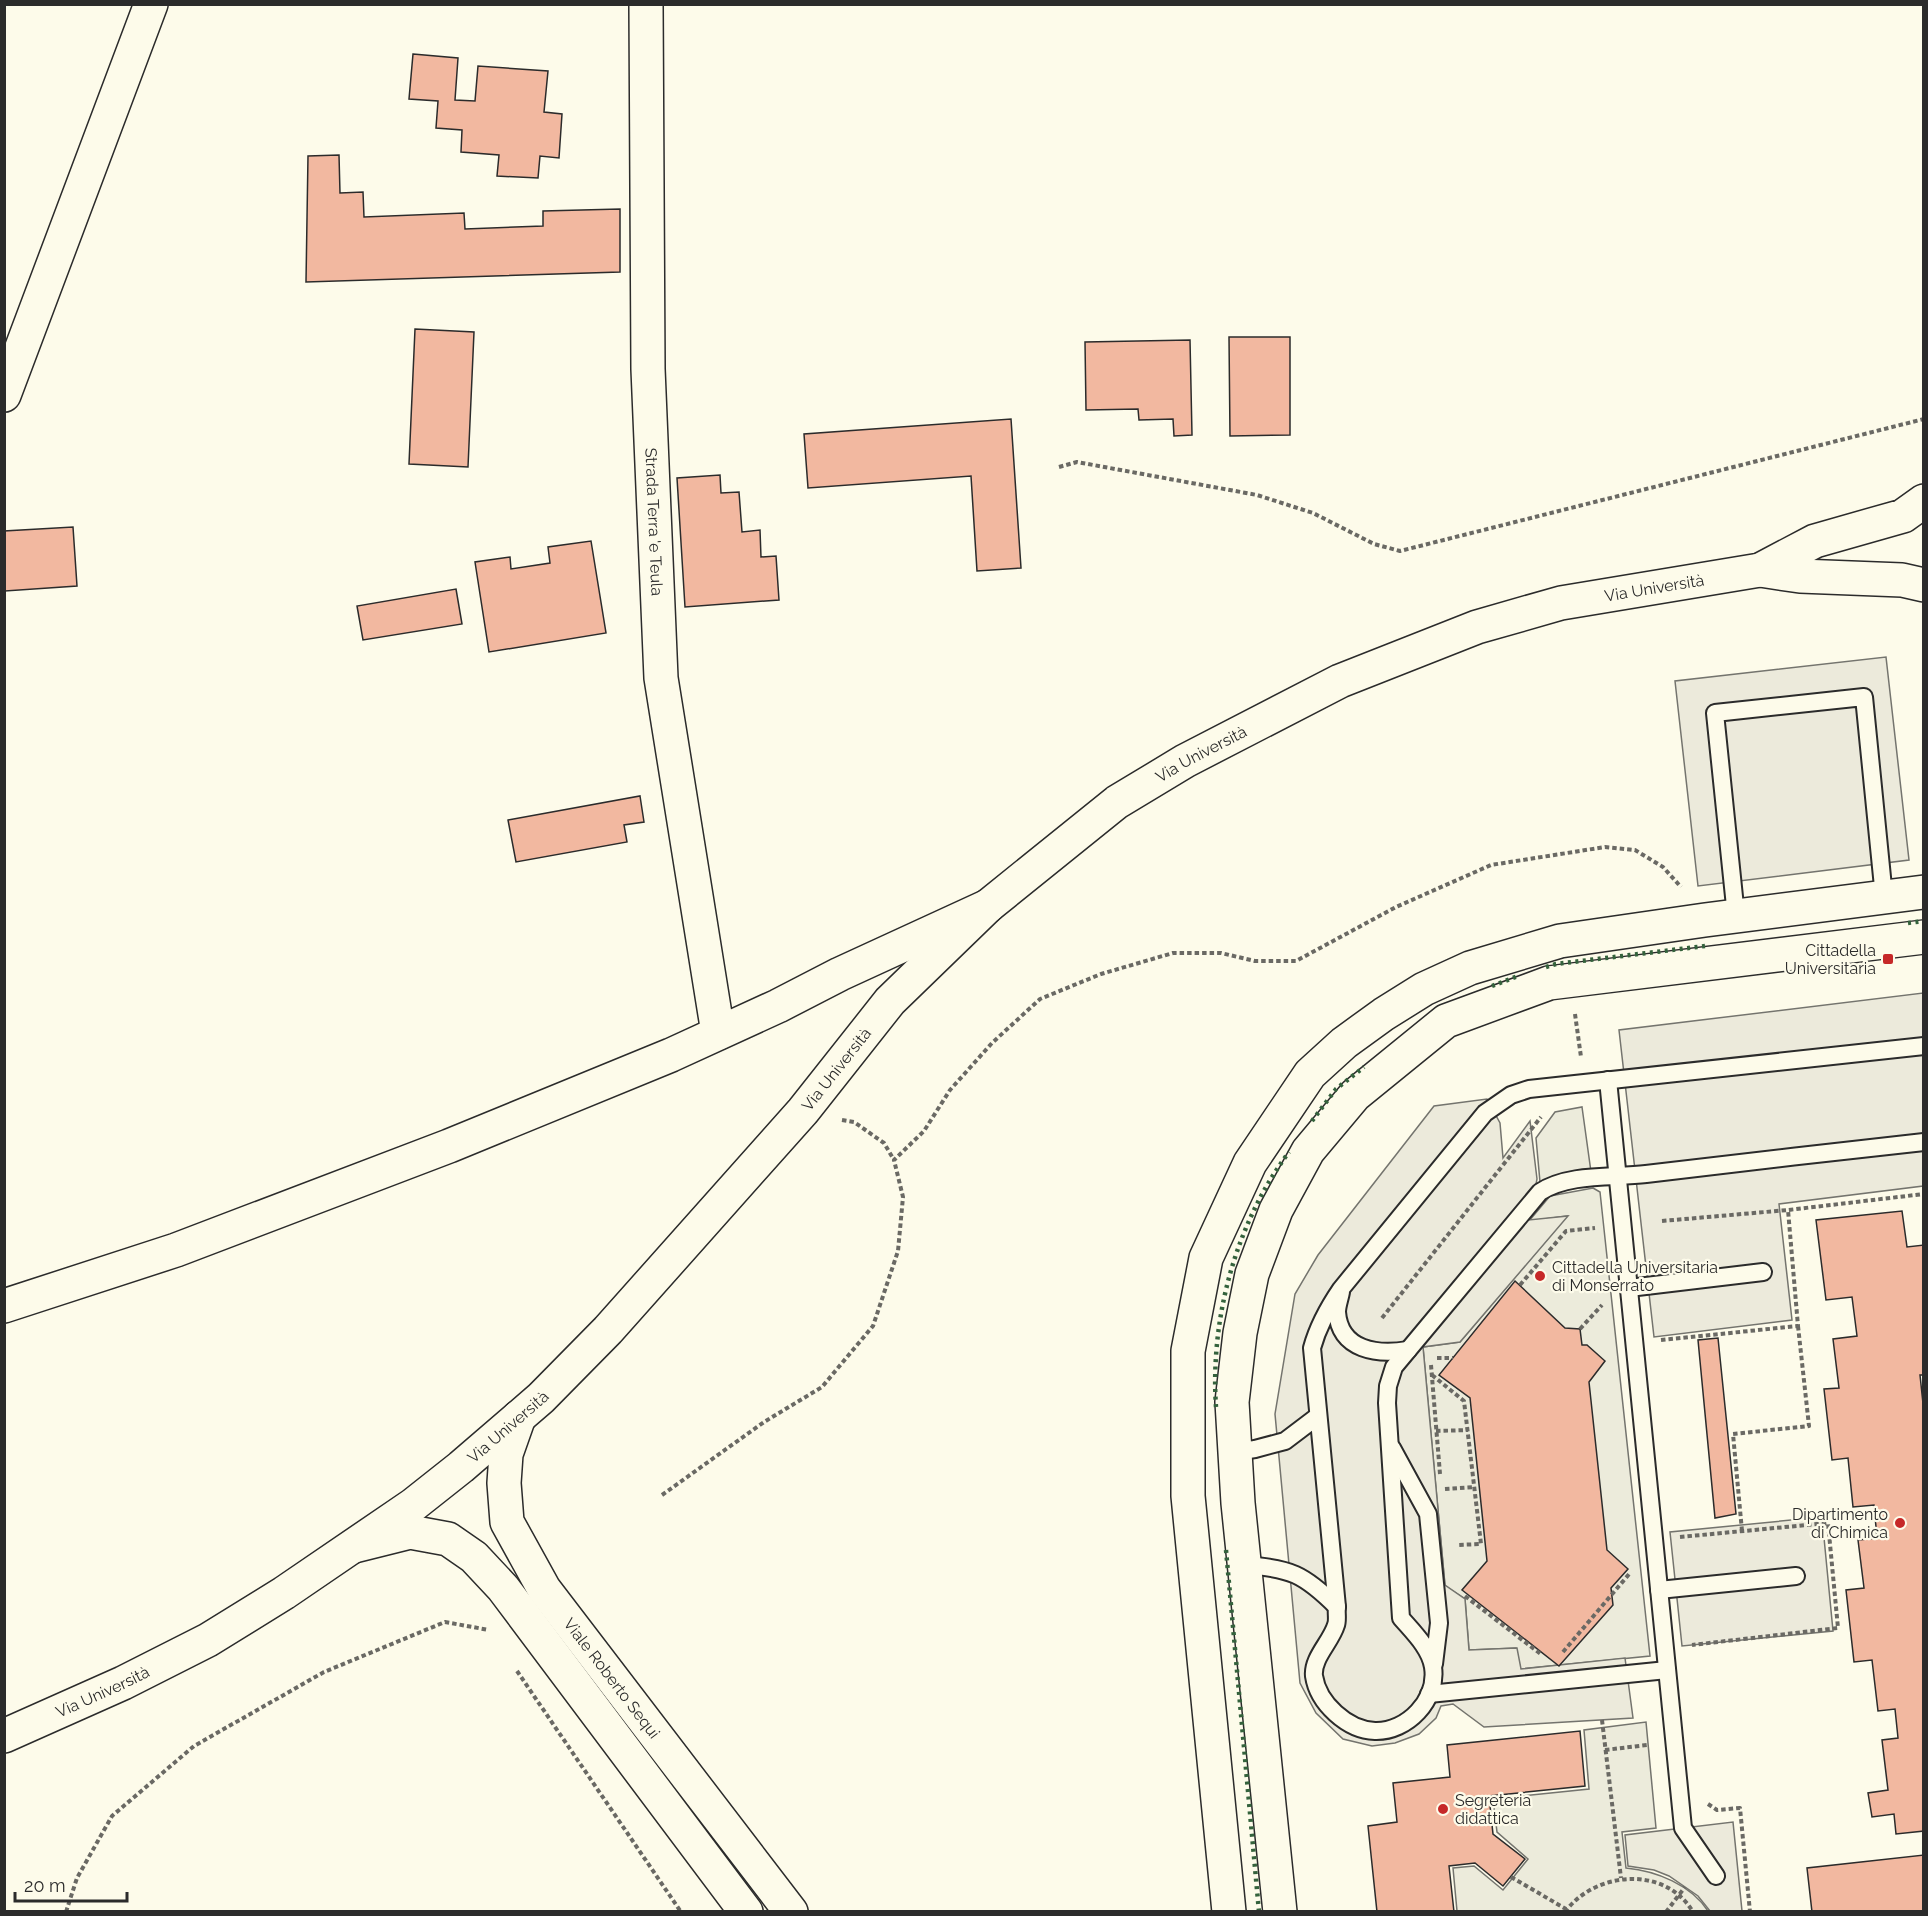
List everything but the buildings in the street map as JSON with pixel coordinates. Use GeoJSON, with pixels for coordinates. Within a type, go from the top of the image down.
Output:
{"type":"FeatureCollection","features":[{"type":"Feature","properties":{"kind":"main road"},"geometry":{"type":"LineString","coordinates":[[4,395],[151,4]]}},
{"type":"Feature","properties":{"kind":"main road","name":"Strada Terra 'e Teula"},"geometry":{"type":"LineString","coordinates":[[646,4],[648,369],[661,678],[718,1033]]}},
{"type":"Feature","properties":{"kind":"main road","name":"Via Università"},"geometry":{"type":"LineString","coordinates":[[1760,570],[1815,541],[1903,516],[1923,501]]}},
{"type":"Feature","properties":{"kind":"main road","name":"Via Università"},"geometry":{"type":"LineString","coordinates":[[4,1736],[123,1683],[208,1640],[284,1593],[413,1505],[541,1398],[592,1348],[803,1111],[890,1001],[988,906],[1117,802],[1185,761],[1340,681],[1477,627],[1561,603],[1760,570],[1800,576],[1902,580],[1923,585]]}},
{"type":"Feature","properties":{"kind":"main road"},"geometry":{"type":"LineString","coordinates":[[1229,1911],[1188,1496],[1188,1351],[1206,1258],[1250,1163],[1310,1074],[1344,1043],[1424,989],[1470,968],[1560,941],[1923,892]]}},
{"type":"Feature","properties":{"kind":"main road"},"geometry":{"type":"LineString","coordinates":[[4,1306],[176,1250],[428,1154],[671,1055],[988,906]]}},
{"type":"Feature","properties":{"kind":"main road"},"geometry":{"type":"LineString","coordinates":[[1280,1911],[1244,1565],[1232,1402],[1240,1333],[1252,1274],[1276,1210],[1308,1151],[1355,1095],[1446,1021],[1549,983],[1923,937]]}},
{"type":"Feature","properties":{"kind":"main road","name":"Viale Roberto Sequi"},"geometry":{"type":"LineString","coordinates":[[519,1417],[506,1454],[504,1483],[507,1522],[544,1588],[791,1911]]}},
{"type":"Feature","properties":{"kind":"main road","name":"Viale Roberto Sequi"},"geometry":{"type":"LineString","coordinates":[[352,1546],[410,1532],[448,1539],[474,1557],[503,1588],[746,1911]]}},
{"type":"Feature","properties":{"kind":"lane"},"geometry":{"type":"LineString","coordinates":[[1737,916],[1715,713],[1864,697],[1884,897]]}},
{"type":"Feature","properties":{"kind":"lane"},"geometry":{"type":"LineString","coordinates":[[1389,1442],[1428,1514],[1439,1623],[1427,1701],[1410,1719],[1394,1728],[1374,1731],[1358,1727],[1328,1706],[1319,1691],[1314,1674],[1318,1658],[1336,1625],[1337,1607],[1312,1348],[1317,1329],[1341,1289],[1485,1113],[1511,1095],[1529,1089],[1923,1046]]}},
{"type":"Feature","properties":{"kind":"lane"},"geometry":{"type":"LineString","coordinates":[[1608,1080],[1683,1828],[1716,1876]]}},
{"type":"Feature","properties":{"kind":"lane"},"geometry":{"type":"LineString","coordinates":[[1433,1668],[1423,1645],[1401,1618],[1389,1442],[1388,1386],[1394,1367],[1540,1192],[1566,1180],[1618,1177],[1923,1142]]}},
{"type":"Feature","properties":{"kind":"lane"},"geometry":{"type":"LineString","coordinates":[[1629,1288],[1763,1272]]}},
{"type":"Feature","properties":{"kind":"lane"},"geometry":{"type":"LineString","coordinates":[[1341,1289],[1337,1311],[1349,1339],[1370,1351],[1386,1353],[1408,1350]]}},
{"type":"Feature","properties":{"kind":"lane"},"geometry":{"type":"LineString","coordinates":[[1235,1452],[1285,1441],[1318,1416]]}},
{"type":"Feature","properties":{"kind":"lane"},"geometry":{"type":"LineString","coordinates":[[1244,1565],[1266,1566],[1296,1574],[1316,1586],[1337,1607]]}},
{"type":"Feature","properties":{"kind":"lane"},"geometry":{"type":"LineString","coordinates":[[1659,1590],[1796,1576]]}},
{"type":"Feature","properties":{"kind":"lane"},"geometry":{"type":"LineString","coordinates":[[1429,1694],[1667,1670]]}},
{"type":"Feature","properties":{"kind":"path"},"geometry":{"type":"LineString","coordinates":[[1059,467],[1077,462],[1257,495],[1313,513],[1374,544],[1400,550],[1923,419]]}},
{"type":"Feature","properties":{"kind":"path"},"geometry":{"type":"LineString","coordinates":[[894,1160],[924,1131],[950,1090],[992,1043],[1040,999],[1101,974],[1173,953],[1221,953],[1255,961],[1296,961],[1396,907],[1491,865],[1605,847],[1635,850],[1663,867],[1688,895],[1705,920]]}},
{"type":"Feature","properties":{"kind":"path"},"geometry":{"type":"LineString","coordinates":[[1575,1010],[1584,1083]]}},
{"type":"Feature","properties":{"kind":"path"},"geometry":{"type":"LineString","coordinates":[[662,1495],[764,1422],[822,1388],[873,1326],[898,1251],[903,1197],[894,1160],[884,1143],[854,1122],[803,1111]]}},
{"type":"Feature","properties":{"kind":"path"},"geometry":{"type":"LineString","coordinates":[[1382,1318],[1544,1112]]}},
{"type":"Feature","properties":{"kind":"path"},"geometry":{"type":"LineString","coordinates":[[1662,1221],[1923,1194]]}},
{"type":"Feature","properties":{"kind":"path"},"geometry":{"type":"LineString","coordinates":[[1742,1531],[1733,1434],[1809,1426],[1788,1209]]}},
{"type":"Feature","properties":{"kind":"path"},"geometry":{"type":"LineString","coordinates":[[1520,1286],[1566,1231],[1600,1227]]}},
{"type":"Feature","properties":{"kind":"path"},"geometry":{"type":"LineString","coordinates":[[1580,1329],[1607,1300],[1608,1312]]}},
{"type":"Feature","properties":{"kind":"path"},"geometry":{"type":"LineString","coordinates":[[1654,1341],[1798,1326]]}},
{"type":"Feature","properties":{"kind":"path"},"geometry":{"type":"LineString","coordinates":[[1440,1478],[1431,1359],[1453,1358]]}},
{"type":"Feature","properties":{"kind":"path"},"geometry":{"type":"LineString","coordinates":[[1432,1375],[1464,1401],[1481,1544],[1457,1545]]}},
{"type":"Feature","properties":{"kind":"path"},"geometry":{"type":"LineString","coordinates":[[1436,1431],[1468,1430]]}},
{"type":"Feature","properties":{"kind":"path"},"geometry":{"type":"LineString","coordinates":[[1441,1489],[1474,1487]]}},
{"type":"Feature","properties":{"kind":"path"},"geometry":{"type":"LineString","coordinates":[[1676,1537],[1678,1547]]}},
{"type":"Feature","properties":{"kind":"path"},"geometry":{"type":"LineString","coordinates":[[1560,1654],[1636,1565]]}},
{"type":"Feature","properties":{"kind":"path"},"geometry":{"type":"LineString","coordinates":[[1457,1590],[1545,1657]]}},
{"type":"Feature","properties":{"kind":"path"},"geometry":{"type":"LineString","coordinates":[[66,1911],[77,1878],[112,1816],[194,1746],[324,1672],[445,1622],[489,1630],[495,1639]]}},
{"type":"Feature","properties":{"kind":"path"},"geometry":{"type":"LineString","coordinates":[[1682,1646],[1838,1628]]}},
{"type":"Feature","properties":{"kind":"path"},"geometry":{"type":"LineString","coordinates":[[515,1669],[681,1911]]}},
{"type":"Feature","properties":{"kind":"path"},"geometry":{"type":"LineString","coordinates":[[1602,1720],[1621,1878]]}},
{"type":"Feature","properties":{"kind":"path"},"geometry":{"type":"LineString","coordinates":[[1605,1750],[1674,1743]]}},
{"type":"Feature","properties":{"kind":"path"},"geometry":{"type":"LineString","coordinates":[[1707,1804],[1718,1810],[1740,1808],[1750,1911]]}},
{"type":"Feature","properties":{"kind":"path"},"geometry":{"type":"LineString","coordinates":[[1511,1876],[1565,1910],[1581,1894],[1600,1883],[1621,1878],[1641,1879],[1661,1885],[1678,1895],[1693,1911]]}},
{"type":"Feature","properties":{"kind":"path"},"geometry":{"type":"LineString","coordinates":[[1666,1911],[1685,1887]]}},
{"type":"Feature","properties":{"kind":"shaded area"},"geometry":{"type":"Polygon","coordinates":[[[1886,657],[1909,860],[1698,886],[1675,681],[1886,657]]]}},
{"type":"Feature","properties":{"kind":"shaded area"},"geometry":{"type":"Polygon","coordinates":[[[1923,993],[1923,1186],[1779,1204],[1792,1320],[1654,1337],[1619,1030],[1923,993]]]}},
{"type":"Feature","properties":{"kind":"shaded area"},"geometry":{"type":"Polygon","coordinates":[[[1487,1099],[1500,1123],[1503,1158],[1530,1121],[1537,1179],[1529,1220],[1568,1216],[1460,1342],[1423,1347],[1445,1585],[1465,1599],[1469,1650],[1517,1648],[1521,1669],[1625,1658],[1633,1718],[1484,1727],[1453,1704],[1441,1706],[1436,1718],[1419,1734],[1395,1743],[1372,1746],[1343,1739],[1316,1713],[1300,1683],[1275,1414],[1295,1294],[1318,1255],[1434,1106],[1487,1099]]]}},
{"type":"Feature","properties":{"kind":"shaded area"},"geometry":{"type":"Polygon","coordinates":[[[1582,1107],[1591,1172],[1540,1182],[1536,1138],[1555,1112],[1582,1107]]]}},
{"type":"Feature","properties":{"kind":"shaded area"},"geometry":{"type":"Polygon","coordinates":[[[1593,1188],[1600,1192],[1650,1656],[1520,1669],[1516,1648],[1469,1650],[1465,1599],[1445,1586],[1423,1347],[1460,1342],[1567,1216],[1529,1221],[1550,1196],[1593,1188]]]}},
{"type":"Feature","properties":{"kind":"shaded area"},"geometry":{"type":"Polygon","coordinates":[[[1822,1517],[1833,1631],[1682,1646],[1670,1532],[1822,1517]]]}},
{"type":"Feature","properties":{"kind":"shaded area"},"geometry":{"type":"Polygon","coordinates":[[[1646,1722],[1656,1828],[1622,1832],[1626,1868],[1650,1872],[1672,1881],[1692,1894],[1708,1911],[1457,1911],[1453,1868],[1474,1866],[1503,1890],[1528,1859],[1497,1832],[1493,1799],[1589,1789],[1584,1730],[1646,1722]]]}},
{"type":"Feature","properties":{"kind":"shaded area"},"geometry":{"type":"Polygon","coordinates":[[[1733,1822],[1742,1911],[1710,1911],[1698,1896],[1669,1876],[1654,1870],[1628,1866],[1625,1835],[1733,1822]]]}},
{"type":"Feature","properties":{"kind":"hedge"},"geometry":{"type":"LineString","coordinates":[[1908,923],[1924,921]]}},
{"type":"Feature","properties":{"kind":"hedge"},"geometry":{"type":"LineString","coordinates":[[1546,967],[1705,946]]}},
{"type":"Feature","properties":{"kind":"hedge"},"geometry":{"type":"LineString","coordinates":[[1492,986],[1518,976]]}},
{"type":"Feature","properties":{"kind":"hedge"},"geometry":{"type":"LineString","coordinates":[[1312,1121],[1336,1089],[1364,1067]]}},
{"type":"Feature","properties":{"kind":"hedge"},"geometry":{"type":"LineString","coordinates":[[1216,1407],[1217,1340],[1230,1273],[1254,1209],[1289,1152]]}},
{"type":"Feature","properties":{"kind":"hedge"},"geometry":{"type":"LineString","coordinates":[[1226,1550],[1259,1912]]}},
{"type":"Feature","properties":{"kind":"place","name":"Cittadella Universitaria"},"geometry":{"type":"Point","coordinates":[1888,959]}},
{"type":"Feature","properties":{"kind":"place","name":"Cittadella Universitaria di Monserrato"},"geometry":{"type":"Point","coordinates":[1540,1276]}},
{"type":"Feature","properties":{"kind":"place","name":"Dipartimento di Chimica"},"geometry":{"type":"Point","coordinates":[1900,1523]}},
{"type":"Feature","properties":{"kind":"place","name":"Segreteria didattica"},"geometry":{"type":"Point","coordinates":[1443,1809]}}]}
